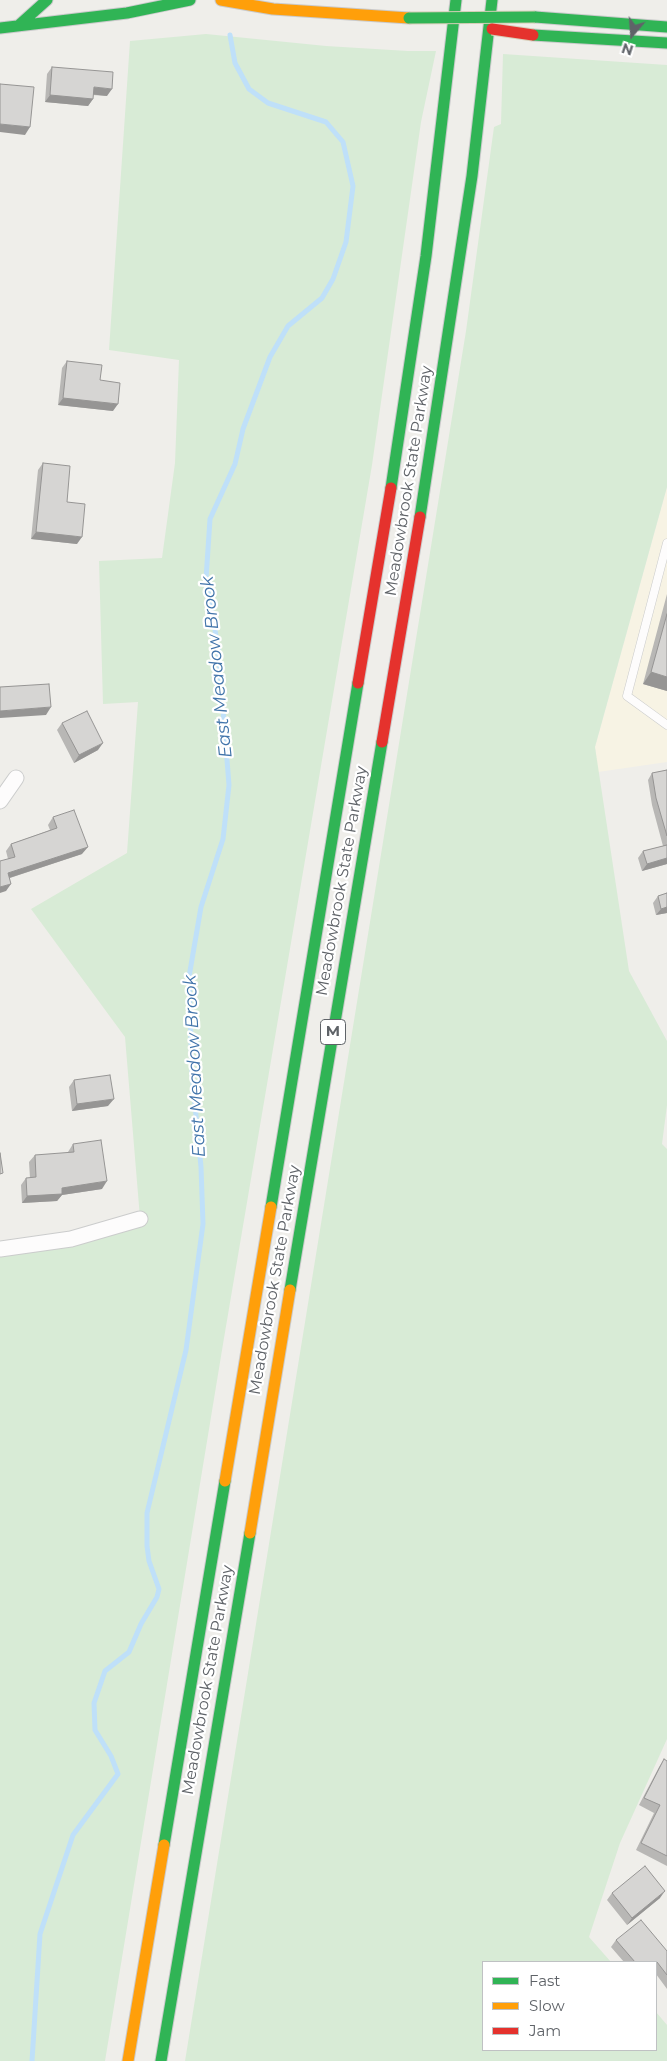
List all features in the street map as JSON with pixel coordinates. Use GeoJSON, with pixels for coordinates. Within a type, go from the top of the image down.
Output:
{"type":"FeatureCollection","features":[{"type":"Feature","properties":{"kind":"main road"},"geometry":{"type":"LineString","coordinates":[[18,26],[47,0]]}},
{"type":"Feature","properties":{"kind":"main road"},"geometry":{"type":"LineString","coordinates":[[0,28],[57,23],[127,13],[190,0]]}},
{"type":"Feature","properties":{"kind":"main road"},"geometry":{"type":"LineString","coordinates":[[221,0],[273,9],[408,18],[533,35],[667,42]]}},
{"type":"Feature","properties":{"kind":"main road","name":"Meadowbrook State Parkway"},"geometry":{"type":"LineString","coordinates":[[128,2061],[402,421],[427,246],[456,0]]}},
{"type":"Feature","properties":{"kind":"main road","name":"Meadowbrook State Parkway"},"geometry":{"type":"LineString","coordinates":[[160,2061],[437,416],[472,176],[492,0]]}},
{"type":"Feature","properties":{"kind":"main road"},"geometry":{"type":"LineString","coordinates":[[408,18],[535,17],[667,26]]}},
{"type":"Feature","properties":{"kind":"street"},"geometry":{"type":"LineString","coordinates":[[0,801],[16,778]]}},
{"type":"Feature","properties":{"kind":"street"},"geometry":{"type":"LineString","coordinates":[[0,1250],[71,1239],[140,1219]]}},
{"type":"Feature","properties":{"kind":"lane"},"geometry":{"type":"LineString","coordinates":[[667,543],[627,696],[667,725]]}},
{"type":"Feature","properties":{"kind":"shaded area"},"geometry":{"type":"Polygon","coordinates":[[[667,487],[667,762],[598,772],[595,747],[667,487]]]}},
{"type":"Feature","properties":{"kind":"green space"},"geometry":{"type":"Polygon","coordinates":[[[206,34],[326,46],[436,51],[421,122],[372,465],[224,1338],[105,2061],[0,2061],[0,1249],[140,1218],[125,1037],[31,909],[127,853],[138,702],[103,704],[99,561],[162,558],[175,463],[179,360],[109,350],[130,41],[206,34]]]}},
{"type":"Feature","properties":{"kind":"green space"},"geometry":{"type":"Polygon","coordinates":[[[503,54],[667,65],[667,487],[595,747],[629,971],[667,1041],[667,1105],[662,1144],[667,1149],[667,1739],[620,1843],[589,1937],[610,1961],[482,1961],[482,2051],[657,2051],[657,2013],[667,2025],[667,2061],[185,2061],[466,331],[494,127],[501,124],[503,54]]]}},
{"type":"Feature","properties":{"kind":"building"},"geometry":{"type":"Polygon","coordinates":[[[52,67],[113,72],[112,89],[94,87],[93,99],[50,95],[52,67]]]}},
{"type":"Feature","properties":{"kind":"building"},"geometry":{"type":"Polygon","coordinates":[[[0,84],[34,87],[30,127],[0,124],[0,84]]]}},
{"type":"Feature","properties":{"kind":"building"},"geometry":{"type":"Polygon","coordinates":[[[67,361],[102,365],[100,380],[120,383],[118,404],[63,398],[67,361]]]}},
{"type":"Feature","properties":{"kind":"building"},"geometry":{"type":"Polygon","coordinates":[[[43,463],[70,466],[67,502],[85,504],[82,537],[36,532],[43,463]]]}},
{"type":"Feature","properties":{"kind":"building"},"geometry":{"type":"Polygon","coordinates":[[[667,614],[667,677],[651,672],[667,614]]]}},
{"type":"Feature","properties":{"kind":"building"},"geometry":{"type":"Polygon","coordinates":[[[49,684],[51,707],[0,711],[0,687],[49,684]]]}},
{"type":"Feature","properties":{"kind":"building"},"geometry":{"type":"Polygon","coordinates":[[[87,711],[103,743],[79,755],[62,723],[87,711]]]}},
{"type":"Feature","properties":{"kind":"building"},"geometry":{"type":"Polygon","coordinates":[[[667,770],[667,836],[656,798],[652,773],[667,770]]]}},
{"type":"Feature","properties":{"kind":"building"},"geometry":{"type":"Polygon","coordinates":[[[74,810],[88,847],[8,873],[11,884],[0,887],[0,861],[15,857],[11,844],[57,828],[53,817],[74,810]]]}},
{"type":"Feature","properties":{"kind":"building"},"geometry":{"type":"Polygon","coordinates":[[[667,845],[667,858],[647,864],[643,851],[667,845]]]}},
{"type":"Feature","properties":{"kind":"building"},"geometry":{"type":"Polygon","coordinates":[[[667,893],[667,907],[661,909],[658,896],[667,893]]]}},
{"type":"Feature","properties":{"kind":"building"},"geometry":{"type":"Polygon","coordinates":[[[110,1075],[114,1099],[77,1104],[74,1080],[110,1075]]]}},
{"type":"Feature","properties":{"kind":"building"},"geometry":{"type":"Polygon","coordinates":[[[101,1140],[107,1181],[62,1188],[62,1194],[27,1196],[26,1178],[36,1177],[35,1155],[74,1152],[73,1144],[101,1140]]]}},
{"type":"Feature","properties":{"kind":"building"},"geometry":{"type":"Polygon","coordinates":[[[0,1153],[3,1173],[0,1174],[0,1153]]]}},
{"type":"Feature","properties":{"kind":"building"},"geometry":{"type":"Polygon","coordinates":[[[664,1759],[667,1761],[667,1856],[641,1843],[660,1805],[644,1798],[664,1759]]]}},
{"type":"Feature","properties":{"kind":"building"},"geometry":{"type":"Polygon","coordinates":[[[645,1866],[665,1891],[632,1918],[612,1893],[645,1866]]]}},
{"type":"Feature","properties":{"kind":"building"},"geometry":{"type":"Polygon","coordinates":[[[641,1920],[667,1951],[667,1975],[657,1961],[634,1961],[616,1940],[641,1920]]]}},
{"type":"Feature","properties":{"kind":"waterway","name":"East Meadow Brook"},"geometry":{"type":"LineString","coordinates":[[32,2061],[40,1934],[73,1835],[118,1774],[111,1756],[95,1730],[94,1703],[105,1671],[129,1652],[141,1624],[157,1597],[159,1589],[149,1561],[147,1513],[186,1350],[203,1224],[201,1167],[192,1074],[189,977],[201,907],[223,839],[229,785],[218,647],[206,579],[210,519],[235,464],[243,429],[270,357],[288,326],[322,298],[333,279],[346,242],[353,186],[343,142],[326,122],[268,103],[249,89],[235,63],[230,35]]}},
{"type":"Feature","properties":{"kind":"traffic: fast"},"geometry":{"type":"LineString","coordinates":[[18,26],[47,0]]}},
{"type":"Feature","properties":{"kind":"traffic: fast"},"geometry":{"type":"LineString","coordinates":[[0,28],[127,13],[190,0]]}},
{"type":"Feature","properties":{"kind":"traffic: fast"},"geometry":{"type":"LineString","coordinates":[[391,488],[426,256],[456,0]]}},
{"type":"Feature","properties":{"kind":"traffic: fast"},"geometry":{"type":"LineString","coordinates":[[420,517],[472,176],[492,0]]}},
{"type":"Feature","properties":{"kind":"traffic: fast"},"geometry":{"type":"LineString","coordinates":[[535,17],[667,27]]}},
{"type":"Feature","properties":{"kind":"traffic: fast"},"geometry":{"type":"LineString","coordinates":[[409,18],[535,17]]}},
{"type":"Feature","properties":{"kind":"traffic: fast"},"geometry":{"type":"LineString","coordinates":[[533,35],[667,43]]}},
{"type":"Feature","properties":{"kind":"traffic: fast"},"geometry":{"type":"LineString","coordinates":[[271,1207],[358,683]]}},
{"type":"Feature","properties":{"kind":"traffic: fast"},"geometry":{"type":"LineString","coordinates":[[290,1290],[382,742]]}},
{"type":"Feature","properties":{"kind":"traffic: fast"},"geometry":{"type":"LineString","coordinates":[[164,1845],[225,1481]]}},
{"type":"Feature","properties":{"kind":"traffic: fast"},"geometry":{"type":"LineString","coordinates":[[161,2061],[250,1533]]}},
{"type":"Feature","properties":{"kind":"traffic: slow"},"geometry":{"type":"LineString","coordinates":[[221,0],[273,9],[409,18]]}},
{"type":"Feature","properties":{"kind":"traffic: slow"},"geometry":{"type":"LineString","coordinates":[[225,1481],[271,1207]]}},
{"type":"Feature","properties":{"kind":"traffic: slow"},"geometry":{"type":"LineString","coordinates":[[250,1533],[290,1290]]}},
{"type":"Feature","properties":{"kind":"traffic: slow"},"geometry":{"type":"LineString","coordinates":[[128,2061],[164,1845]]}},
{"type":"Feature","properties":{"kind":"traffic: jam"},"geometry":{"type":"LineString","coordinates":[[492,29],[533,35]]}},
{"type":"Feature","properties":{"kind":"traffic: jam"},"geometry":{"type":"LineString","coordinates":[[358,683],[391,488]]}},
{"type":"Feature","properties":{"kind":"traffic: jam"},"geometry":{"type":"LineString","coordinates":[[382,742],[420,517]]}}]}
